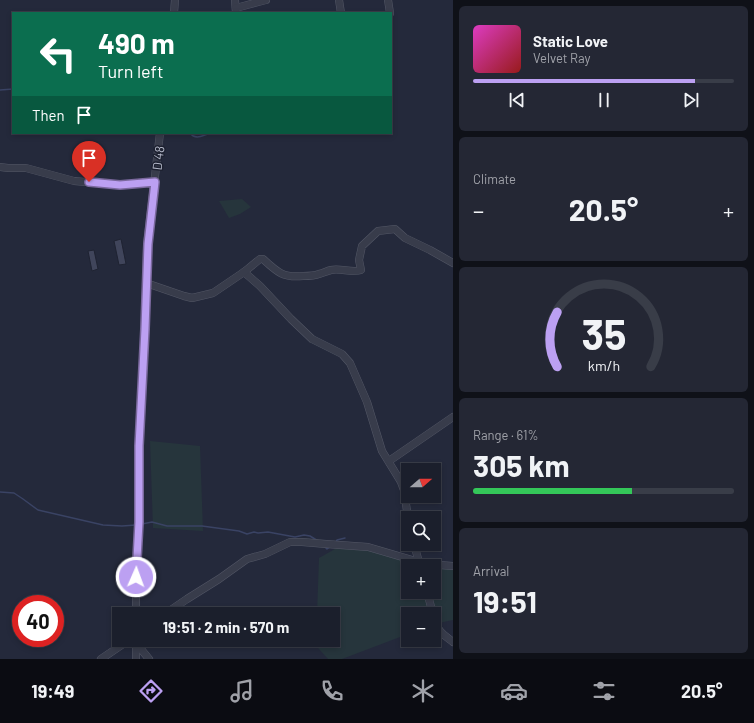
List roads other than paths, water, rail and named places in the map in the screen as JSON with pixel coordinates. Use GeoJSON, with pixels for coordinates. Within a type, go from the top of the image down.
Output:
{"type":"FeatureCollection","features":[{"type":"Feature","properties":{"kind":"street"},"geometry":{"type":"LineString","coordinates":[[174,12],[175,0]]}},
{"type":"Feature","properties":{"kind":"street"},"geometry":{"type":"LineString","coordinates":[[234,0],[236,10],[266,0]]}},
{"type":"Feature","properties":{"kind":"street"},"geometry":{"type":"LineString","coordinates":[[339,0],[341,12]]}},
{"type":"Feature","properties":{"kind":"street"},"geometry":{"type":"LineString","coordinates":[[388,0],[390,12]]}},
{"type":"Feature","properties":{"kind":"street","name":"D 48"},"geometry":{"type":"LineString","coordinates":[[136,607],[136,565],[139,525],[139,446],[145,336],[146,283],[148,244],[160,134]]}},
{"type":"Feature","properties":{"kind":"street"},"geometry":{"type":"LineString","coordinates":[[0,167],[26,168],[74,181],[120,185],[155,182]]}},
{"type":"Feature","properties":{"kind":"street"},"geometry":{"type":"LineString","coordinates":[[146,283],[192,298],[213,292],[244,272],[260,259],[282,274],[289,276],[317,275],[330,270],[358,272],[361,270],[359,260],[362,246],[378,231],[395,229],[405,238],[430,250],[453,264]]}},
{"type":"Feature","properties":{"kind":"street"},"geometry":{"type":"LineString","coordinates":[[244,272],[260,286],[312,339],[342,354],[350,363],[367,402],[382,451],[401,482],[404,490],[407,511]]}},
{"type":"Feature","properties":{"kind":"street"},"geometry":{"type":"LineString","coordinates":[[389,462],[453,417]]}},
{"type":"Feature","properties":{"kind":"street"},"geometry":{"type":"LineString","coordinates":[[175,607],[219,580],[247,559],[265,554],[290,542],[368,547],[405,559]]}},
{"type":"Feature","properties":{"kind":"street"},"geometry":{"type":"LineString","coordinates":[[441,565],[453,566]]}},
{"type":"Feature","properties":{"kind":"street"},"geometry":{"type":"LineString","coordinates":[[441,633],[453,642]]}},
{"type":"Feature","properties":{"kind":"street"},"geometry":{"type":"LineString","coordinates":[[102,659],[123,647]]}},
{"type":"Feature","properties":{"kind":"street"},"geometry":{"type":"LineString","coordinates":[[135,647],[136,659]]}},
{"type":"Feature","properties":{"kind":"street"},"geometry":{"type":"LineString","coordinates":[[139,647],[149,659]]}},
{"type":"Feature","properties":{"kind":"waterway"},"geometry":{"type":"LineString","coordinates":[[0,90],[12,89]]}},
{"type":"Feature","properties":{"kind":"waterway"},"geometry":{"type":"LineString","coordinates":[[191,134],[197,137],[207,134]]}},
{"type":"Feature","properties":{"kind":"waterway"},"geometry":{"type":"LineString","coordinates":[[0,492],[14,493],[38,510],[103,525],[136,525]]}},
{"type":"Feature","properties":{"kind":"waterway"},"geometry":{"type":"LineString","coordinates":[[142,524],[152,522],[167,526],[202,526],[239,531],[247,534],[254,532],[268,532],[295,537],[304,535],[310,536],[318,541]]}},
{"type":"Feature","properties":{"kind":"waterway"},"geometry":{"type":"LineString","coordinates":[[336,542],[337,540],[345,538]]}},
{"type":"Feature","properties":{"kind":"waterway"},"geometry":{"type":"LineString","coordinates":[[324,546],[327,549],[330,547]]}}]}
